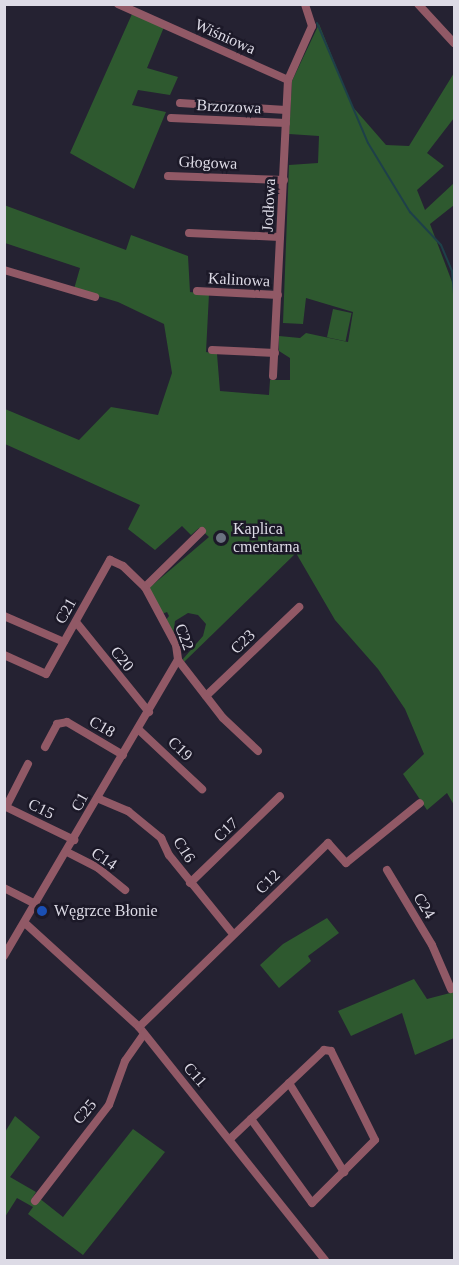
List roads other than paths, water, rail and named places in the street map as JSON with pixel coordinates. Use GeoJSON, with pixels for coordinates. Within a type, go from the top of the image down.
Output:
{"type":"FeatureCollection","features":[{"type":"Feature","properties":{"kind":"street","name":"Wiśniowa"},"geometry":{"type":"LineString","coordinates":[[117,4],[288,80]]}},
{"type":"Feature","properties":{"kind":"street","name":"Jodłowa"},"geometry":{"type":"LineString","coordinates":[[273,376],[288,80],[312,26],[305,4]]}},
{"type":"Feature","properties":{"kind":"street"},"geometry":{"type":"LineString","coordinates":[[418,4],[454,43]]}},
{"type":"Feature","properties":{"kind":"street","name":"Brzozowa"},"geometry":{"type":"LineString","coordinates":[[180,103],[286,110]]}},
{"type":"Feature","properties":{"kind":"street","name":"Brzozowa"},"geometry":{"type":"LineString","coordinates":[[171,118],[286,123]]}},
{"type":"Feature","properties":{"kind":"street","name":"Głogowa"},"geometry":{"type":"LineString","coordinates":[[168,176],[284,180]]}},
{"type":"Feature","properties":{"kind":"street"},"geometry":{"type":"LineString","coordinates":[[189,233],[280,237]]}},
{"type":"Feature","properties":{"kind":"street"},"geometry":{"type":"LineString","coordinates":[[4,270],[95,297]]}},
{"type":"Feature","properties":{"kind":"street","name":"Kalinowa"},"geometry":{"type":"LineString","coordinates":[[197,291],[278,295]]}},
{"type":"Feature","properties":{"kind":"street"},"geometry":{"type":"LineString","coordinates":[[212,350],[275,353]]}},
{"type":"Feature","properties":{"kind":"street"},"geometry":{"type":"LineString","coordinates":[[145,587],[202,531]]}},
{"type":"Feature","properties":{"kind":"street","name":"C21"},"geometry":{"type":"LineString","coordinates":[[4,655],[46,674],[110,560],[123,566],[145,587]]}},
{"type":"Feature","properties":{"kind":"street","name":"C22"},"geometry":{"type":"LineString","coordinates":[[145,587],[176,645],[178,660],[206,696],[258,751]]}},
{"type":"Feature","properties":{"kind":"street","name":"C23"},"geometry":{"type":"LineString","coordinates":[[206,696],[298,607]]}},
{"type":"Feature","properties":{"kind":"street"},"geometry":{"type":"LineString","coordinates":[[4,616],[64,642]]}},
{"type":"Feature","properties":{"kind":"street","name":"C20"},"geometry":{"type":"LineString","coordinates":[[76,622],[148,712]]}},
{"type":"Feature","properties":{"kind":"street","name":"C1"},"geometry":{"type":"LineString","coordinates":[[4,956],[26,924],[178,660]]}},
{"type":"Feature","properties":{"kind":"street","name":"C18"},"geometry":{"type":"LineString","coordinates":[[45,747],[57,724],[68,722],[123,755]]}},
{"type":"Feature","properties":{"kind":"street","name":"C19"},"geometry":{"type":"LineString","coordinates":[[138,729],[202,789]]}},
{"type":"Feature","properties":{"kind":"street","name":"C15"},"geometry":{"type":"LineString","coordinates":[[28,764],[6,807],[74,840]]}},
{"type":"Feature","properties":{"kind":"street","name":"C17"},"geometry":{"type":"LineString","coordinates":[[190,883],[280,796]]}},
{"type":"Feature","properties":{"kind":"street","name":"C16"},"geometry":{"type":"LineString","coordinates":[[98,798],[144,821],[161,838],[190,883],[233,934]]}},
{"type":"Feature","properties":{"kind":"street","name":"C12"},"geometry":{"type":"LineString","coordinates":[[139,1026],[328,843],[346,863],[420,802]]}},
{"type":"Feature","properties":{"kind":"street","name":"C14"},"geometry":{"type":"LineString","coordinates":[[68,852],[98,868],[125,890]]}},
{"type":"Feature","properties":{"kind":"street","name":"C24"},"geometry":{"type":"LineString","coordinates":[[387,870],[432,945],[451,989]]}},
{"type":"Feature","properties":{"kind":"street"},"geometry":{"type":"LineString","coordinates":[[4,888],[36,904]]}},
{"type":"Feature","properties":{"kind":"street","name":"C11"},"geometry":{"type":"LineString","coordinates":[[26,924],[139,1026],[231,1138],[325,1260]]}},
{"type":"Feature","properties":{"kind":"street","name":"C25"},"geometry":{"type":"LineString","coordinates":[[35,1201],[109,1105],[124,1061],[144,1034]]}},
{"type":"Feature","properties":{"kind":"street"},"geometry":{"type":"LineString","coordinates":[[231,1138],[251,1119],[289,1083],[324,1050],[331,1051],[375,1140],[312,1203],[251,1119]]}},
{"type":"Feature","properties":{"kind":"street"},"geometry":{"type":"LineString","coordinates":[[289,1083],[344,1172]]}},
{"type":"Feature","properties":{"kind":"waterway"},"geometry":{"type":"LineString","coordinates":[[317,23],[368,143],[410,212],[441,245],[452,271],[454,294]]}},
{"type":"Feature","properties":{"kind":"place","name":"Kaplica cmentarna"},"geometry":{"type":"Point","coordinates":[221,538]}},
{"type":"Feature","properties":{"kind":"place","name":"Węgrzce Błonie"},"geometry":{"type":"Point","coordinates":[42,911]}}]}
